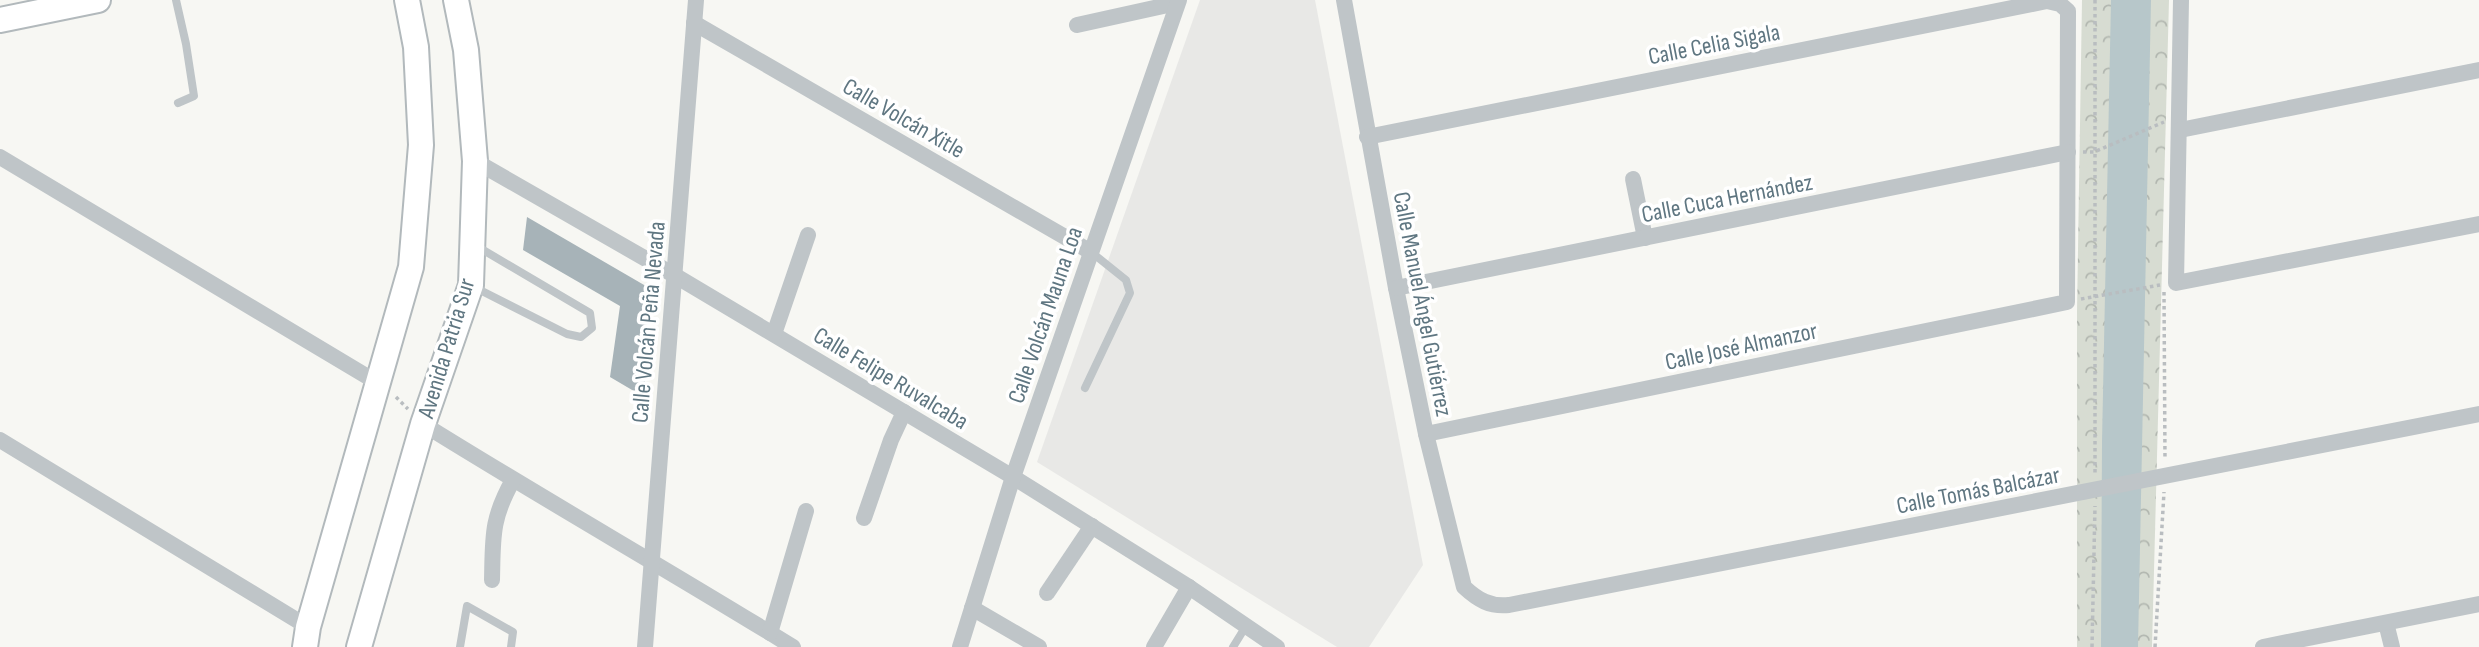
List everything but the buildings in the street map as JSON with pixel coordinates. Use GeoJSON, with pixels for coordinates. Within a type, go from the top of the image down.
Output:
{"type":"FeatureCollection","features":[{"type":"Feature","properties":{"kind":"main road"},"geometry":{"type":"LineString","coordinates":[[0,20],[98,0]]}},
{"type":"Feature","properties":{"kind":"main road"},"geometry":{"type":"LineString","coordinates":[[307,637],[411,267],[421,145],[416,47],[407,0]]}},
{"type":"Feature","properties":{"kind":"main road","name":"Avenida Patria Sur"},"geometry":{"type":"LineString","coordinates":[[359,647],[423,424],[471,285],[475,161],[466,50],[456,0]]}},
{"type":"Feature","properties":{"kind":"street","name":"Calle Volcán Peña Nevada"},"geometry":{"type":"LineString","coordinates":[[645,647],[696,0]]}},
{"type":"Feature","properties":{"kind":"street","name":"Calle Manuel Ángel Gutiérrez"},"geometry":{"type":"LineString","coordinates":[[1344,0],[1367,137],[1426,434],[1464,587],[1486,603]]}},
{"type":"Feature","properties":{"kind":"street"},"geometry":{"type":"LineString","coordinates":[[2181,0],[2179,130],[2170,283],[2479,223]]}},
{"type":"Feature","properties":{"kind":"street","name":"Calle Celia Sigala"},"geometry":{"type":"LineString","coordinates":[[1367,137],[2047,1],[2060,4],[2068,11],[2067,152]]}},
{"type":"Feature","properties":{"kind":"street"},"geometry":{"type":"LineString","coordinates":[[1077,25],[1178,2]]}},
{"type":"Feature","properties":{"kind":"street","name":"Calle Volcán Mauna Loa"},"geometry":{"type":"LineString","coordinates":[[960,647],[1013,477],[1178,2]]}},
{"type":"Feature","properties":{"kind":"street","name":"Calle Volcán Xitle"},"geometry":{"type":"LineString","coordinates":[[694,23],[1091,252]]}},
{"type":"Feature","properties":{"kind":"street"},"geometry":{"type":"LineString","coordinates":[[2179,130],[2479,70]]}},
{"type":"Feature","properties":{"kind":"street","name":"Calle Cuca Hernández"},"geometry":{"type":"LineString","coordinates":[[1396,288],[2067,152]]}},
{"type":"Feature","properties":{"kind":"street","name":"Calle José Almanzor"},"geometry":{"type":"LineString","coordinates":[[1426,434],[2067,302],[2067,152]]}},
{"type":"Feature","properties":{"kind":"street"},"geometry":{"type":"LineString","coordinates":[[0,157],[378,383]]}},
{"type":"Feature","properties":{"kind":"street","name":"Calle Felipe Ruvalcaba"},"geometry":{"type":"LineString","coordinates":[[475,161],[674,275],[1013,477],[1189,587],[1275,647]]}},
{"type":"Feature","properties":{"kind":"street"},"geometry":{"type":"LineString","coordinates":[[1633,179],[1645,238]]}},
{"type":"Feature","properties":{"kind":"street"},"geometry":{"type":"LineString","coordinates":[[774,334],[808,234]]}},
{"type":"Feature","properties":{"kind":"street"},"geometry":{"type":"LineString","coordinates":[[864,518],[891,440],[904,412]]}},
{"type":"Feature","properties":{"kind":"street","name":"Calle Tomás Balcázar"},"geometry":{"type":"LineString","coordinates":[[1486,603],[1497,607],[1509,606],[2479,414]]}},
{"type":"Feature","properties":{"kind":"street"},"geometry":{"type":"LineString","coordinates":[[423,424],[793,647]]}},
{"type":"Feature","properties":{"kind":"street"},"geometry":{"type":"LineString","coordinates":[[0,440],[307,637]]}},
{"type":"Feature","properties":{"kind":"street"},"geometry":{"type":"LineString","coordinates":[[492,580],[494,524],[499,504],[513,480]]}},
{"type":"Feature","properties":{"kind":"street"},"geometry":{"type":"LineString","coordinates":[[770,633],[806,511]]}},
{"type":"Feature","properties":{"kind":"street"},"geometry":{"type":"LineString","coordinates":[[1047,593],[1092,526]]}},
{"type":"Feature","properties":{"kind":"street"},"geometry":{"type":"LineString","coordinates":[[1154,647],[1189,587]]}},
{"type":"Feature","properties":{"kind":"street"},"geometry":{"type":"LineString","coordinates":[[2263,647],[2479,604]]}},
{"type":"Feature","properties":{"kind":"street"},"geometry":{"type":"LineString","coordinates":[[972,608],[1034,646]]}},
{"type":"Feature","properties":{"kind":"street"},"geometry":{"type":"LineString","coordinates":[[2386,622],[2392,647]]}},
{"type":"Feature","properties":{"kind":"lane"},"geometry":{"type":"LineString","coordinates":[[176,0],[194,96],[178,103]]}},
{"type":"Feature","properties":{"kind":"lane"},"geometry":{"type":"LineString","coordinates":[[471,285],[567,334],[581,337],[592,328],[590,313],[472,244]]}},
{"type":"Feature","properties":{"kind":"lane"},"geometry":{"type":"LineString","coordinates":[[1085,388],[1130,293],[1126,280],[1091,252]]}},
{"type":"Feature","properties":{"kind":"lane"},"geometry":{"type":"LineString","coordinates":[[460,647],[467,606],[513,632],[511,647]]}},
{"type":"Feature","properties":{"kind":"lane"},"geometry":{"type":"LineString","coordinates":[[1233,647],[1246,626]]}},
{"type":"Feature","properties":{"kind":"path"},"geometry":{"type":"LineString","coordinates":[[2092,647],[2096,490],[2095,0]]}},
{"type":"Feature","properties":{"kind":"path"},"geometry":{"type":"LineString","coordinates":[[2094,152],[2162,123],[2163,136]]}},
{"type":"Feature","properties":{"kind":"path"},"geometry":{"type":"LineString","coordinates":[[2155,647],[2165,477],[2170,283]]}},
{"type":"Feature","properties":{"kind":"path"},"geometry":{"type":"LineString","coordinates":[[2102,295],[2156,286]]}},
{"type":"Feature","properties":{"kind":"path"},"geometry":{"type":"LineString","coordinates":[[378,383],[423,424]]}},
{"type":"Feature","properties":{"kind":"shaded area"},"geometry":{"type":"Polygon","coordinates":[[[1200,0],[1315,0],[1423,565],[1369,647],[1337,647],[1037,462],[1200,0]]]}},
{"type":"Feature","properties":{"kind":"shaded area"},"geometry":{"type":"Polygon","coordinates":[[[2111,0],[2151,0],[2138,647],[2101,647],[2102,442],[2111,0]]]}},
{"type":"Feature","properties":{"kind":"green space"},"geometry":{"type":"Polygon","coordinates":[[[2082,0],[2169,0],[2152,647],[2077,647],[2077,312],[2082,0]]]}}]}
